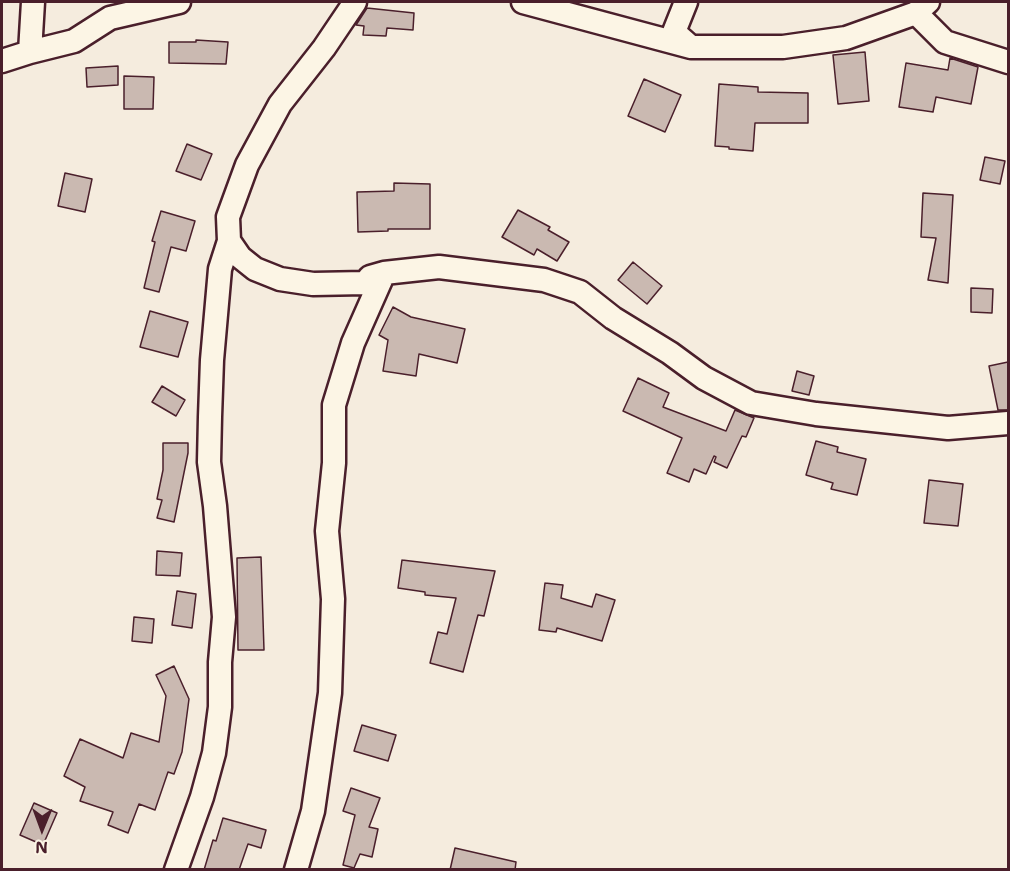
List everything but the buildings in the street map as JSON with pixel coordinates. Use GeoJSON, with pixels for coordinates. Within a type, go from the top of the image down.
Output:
{"type":"FeatureCollection","features":[{"type":"Feature","properties":{"kind":"street"},"geometry":{"type":"LineString","coordinates":[[30,52],[33,2]]}},
{"type":"Feature","properties":{"kind":"street"},"geometry":{"type":"LineString","coordinates":[[2,61],[75,41],[110,18],[179,2]]}},
{"type":"Feature","properties":{"kind":"street"},"geometry":{"type":"LineString","coordinates":[[176,870],[202,797],[214,753],[220,707],[220,662],[224,617],[209,462],[219,280],[229,241],[228,217],[247,165],[280,104],[324,48],[355,2]]}},
{"type":"Feature","properties":{"kind":"street"},"geometry":{"type":"LineString","coordinates":[[523,2],[691,47],[783,47],[846,38],[922,7],[945,42],[1008,62]]}},
{"type":"Feature","properties":{"kind":"street"},"geometry":{"type":"LineString","coordinates":[[686,2],[674,32],[691,47]]}},
{"type":"Feature","properties":{"kind":"street"},"geometry":{"type":"LineString","coordinates":[[229,241],[240,257],[255,269],[280,279],[314,284],[365,283],[370,277],[384,273],[440,267],[544,280],[580,292],[613,318],[670,353],[704,378],[751,403],[816,414],[948,428],[1008,423]]}},
{"type":"Feature","properties":{"kind":"street"},"geometry":{"type":"LineString","coordinates":[[296,870],[313,812],[330,693],[333,598],[327,531],[334,463],[334,405],[353,343],[384,273]]}}]}
